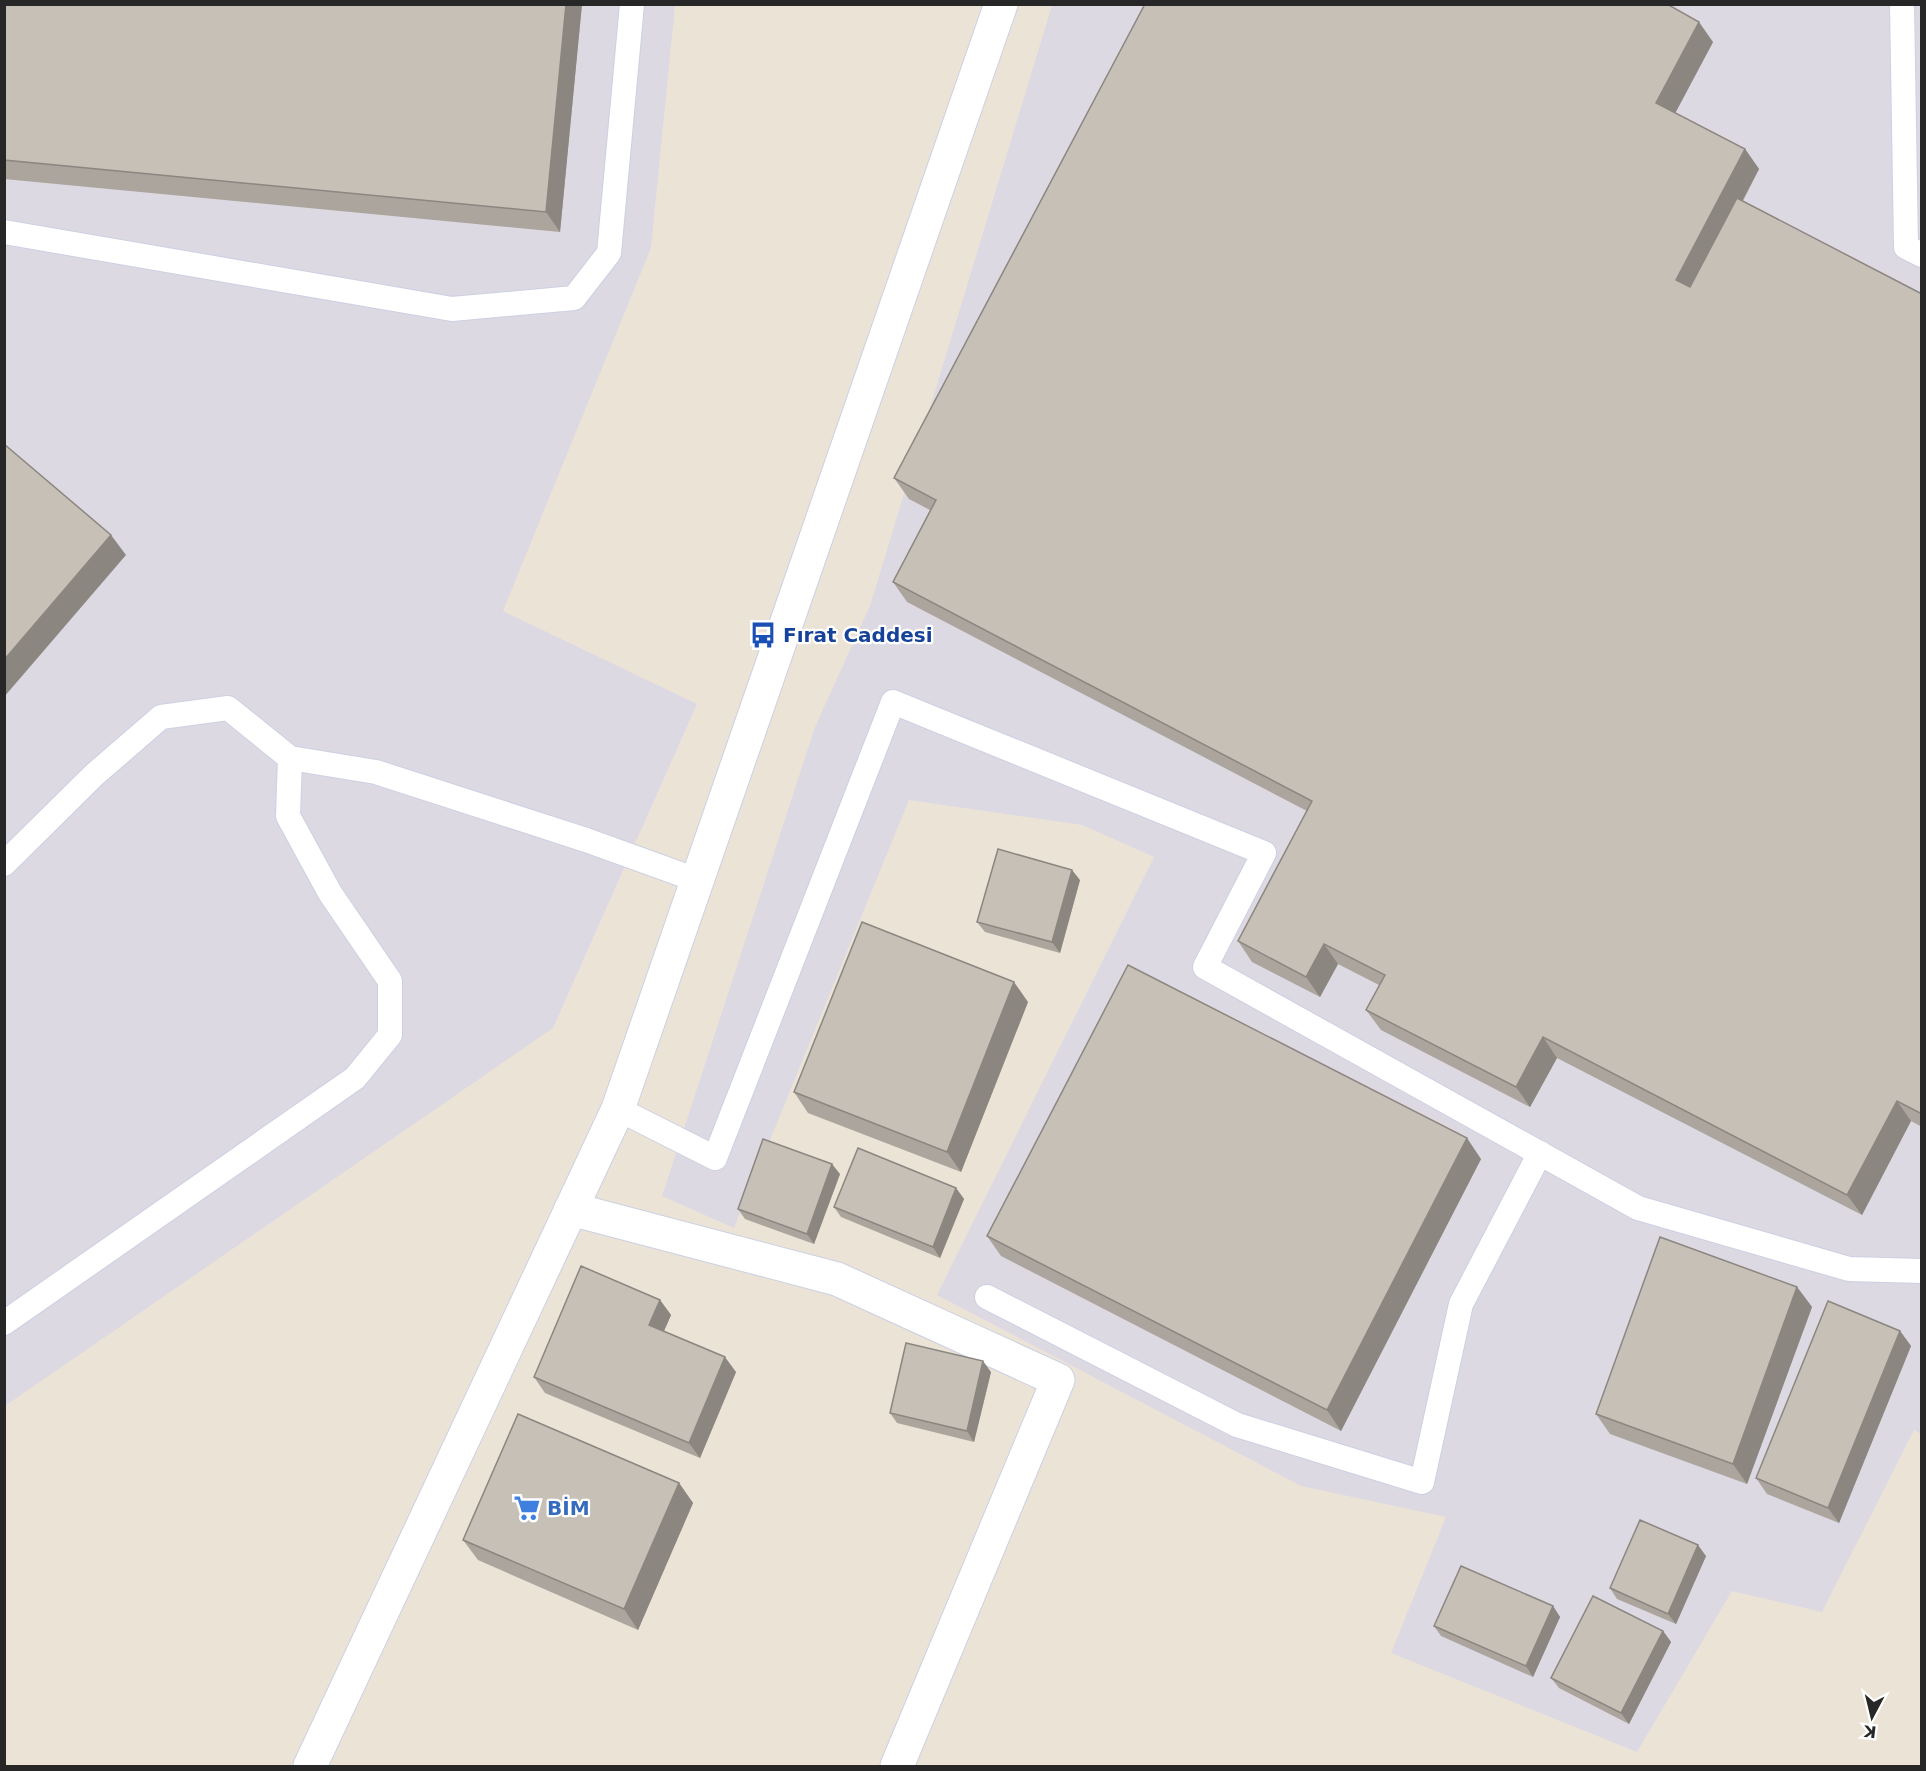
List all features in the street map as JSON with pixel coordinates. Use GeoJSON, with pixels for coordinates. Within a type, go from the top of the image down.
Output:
{"type":"FeatureCollection","features":[{"type":"Feature","properties":{"kind":"street"},"geometry":{"type":"LineString","coordinates":[[310,1767],[618,1109],[1001,4]]}},
{"type":"Feature","properties":{"kind":"street"},"geometry":{"type":"LineString","coordinates":[[571,1209],[837,1279],[1058,1380],[897,1767]]}},
{"type":"Feature","properties":{"kind":"lane"},"geometry":{"type":"LineString","coordinates":[[4,232],[452,309],[574,298],[609,254],[632,4]]}},
{"type":"Feature","properties":{"kind":"lane"},"geometry":{"type":"LineString","coordinates":[[1902,4],[1906,247],[1922,255]]}},
{"type":"Feature","properties":{"kind":"lane"},"geometry":{"type":"LineString","coordinates":[[618,1109],[715,1158],[893,702],[1264,853],[1205,967],[1638,1208],[1849,1269],[1922,1271]]}},
{"type":"Feature","properties":{"kind":"lane"},"geometry":{"type":"LineString","coordinates":[[4,864],[94,775],[161,717],[228,708],[291,758],[376,772],[586,840],[697,880]]}},
{"type":"Feature","properties":{"kind":"lane"},"geometry":{"type":"LineString","coordinates":[[4,1323],[355,1078],[390,1035],[390,981],[330,893],[288,816],[291,758]]}},
{"type":"Feature","properties":{"kind":"lane"},"geometry":{"type":"LineString","coordinates":[[987,1297],[1237,1425],[1422,1482],[1461,1304],[1540,1153]]}},
{"type":"Feature","properties":{"kind":"shaded area"},"geometry":{"type":"Polygon","coordinates":[[[5,5],[675,5],[651,248],[503,611],[697,704],[553,1028],[5,1406],[5,5]]]}},
{"type":"Feature","properties":{"kind":"shaded area"},"geometry":{"type":"Polygon","coordinates":[[[1052,5],[1921,5],[1921,1434],[1914,1430],[1822,1612],[1732,1591],[1637,1752],[1391,1653],[1446,1517],[1301,1486],[937,1295],[1154,857],[1082,825],[909,800],[734,1228],[662,1196],[815,727],[870,606],[1052,5]]]}},
{"type":"Feature","properties":{"kind":"building"},"geometry":{"type":"Polygon","coordinates":[[[4,4],[566,4],[546,212],[4,160],[4,4]]]}},
{"type":"Feature","properties":{"kind":"building"},"geometry":{"type":"Polygon","coordinates":[[[1145,4],[1667,4],[1699,22],[1656,103],[1745,149],[1676,280],[1690,287],[1737,198],[1922,294],[1922,1114],[1897,1101],[1847,1195],[1543,1037],[1516,1087],[1366,1010],[1385,975],[1324,944],[1306,977],[1238,941],[1312,801],[893,582],[936,500],[894,478],[1145,4]]]}},
{"type":"Feature","properties":{"kind":"building"},"geometry":{"type":"Polygon","coordinates":[[[4,444],[111,535],[4,660],[4,444]]]}},
{"type":"Feature","properties":{"kind":"building"},"geometry":{"type":"Polygon","coordinates":[[[998,849],[1072,870],[1052,942],[977,922],[998,849]]]}},
{"type":"Feature","properties":{"kind":"building"},"geometry":{"type":"Polygon","coordinates":[[[862,922],[1014,982],[947,1152],[794,1092],[862,922]]]}},
{"type":"Feature","properties":{"kind":"building"},"geometry":{"type":"Polygon","coordinates":[[[1128,965],[1467,1138],[1327,1410],[987,1236],[1128,965]]]}},
{"type":"Feature","properties":{"kind":"building"},"geometry":{"type":"Polygon","coordinates":[[[763,1139],[832,1164],[807,1234],[738,1209],[763,1139]]]}},
{"type":"Feature","properties":{"kind":"building"},"geometry":{"type":"Polygon","coordinates":[[[858,1148],[956,1188],[933,1247],[834,1207],[858,1148]]]}},
{"type":"Feature","properties":{"kind":"building"},"geometry":{"type":"Polygon","coordinates":[[[1660,1237],[1797,1287],[1733,1464],[1596,1414],[1660,1237]]]}},
{"type":"Feature","properties":{"kind":"building"},"geometry":{"type":"Polygon","coordinates":[[[581,1266],[660,1300],[649,1325],[725,1357],[689,1443],[534,1377],[581,1266]]]}},
{"type":"Feature","properties":{"kind":"building"},"geometry":{"type":"Polygon","coordinates":[[[1828,1301],[1900,1331],[1828,1508],[1756,1478],[1828,1301]]]}},
{"type":"Feature","properties":{"kind":"building"},"geometry":{"type":"Polygon","coordinates":[[[906,1343],[983,1361],[967,1431],[890,1413],[906,1343]]]}},
{"type":"Feature","properties":{"kind":"building"},"geometry":{"type":"Polygon","coordinates":[[[518,1414],[679,1483],[624,1609],[463,1540],[518,1414]]]}},
{"type":"Feature","properties":{"kind":"building"},"geometry":{"type":"Polygon","coordinates":[[[1640,1520],[1698,1545],[1668,1614],[1610,1588],[1640,1520]]]}},
{"type":"Feature","properties":{"kind":"building"},"geometry":{"type":"Polygon","coordinates":[[[1461,1566],[1553,1606],[1526,1666],[1434,1626],[1461,1566]]]}},
{"type":"Feature","properties":{"kind":"building"},"geometry":{"type":"Polygon","coordinates":[[[1593,1596],[1663,1631],[1621,1713],[1551,1678],[1593,1596]]]}},
{"type":"Feature","properties":{"kind":"place","name":"Fırat Caddesi"},"geometry":{"type":"Point","coordinates":[763,635]}},
{"type":"Feature","properties":{"kind":"place","name":"BİM"},"geometry":{"type":"Point","coordinates":[527,1508]}}]}
